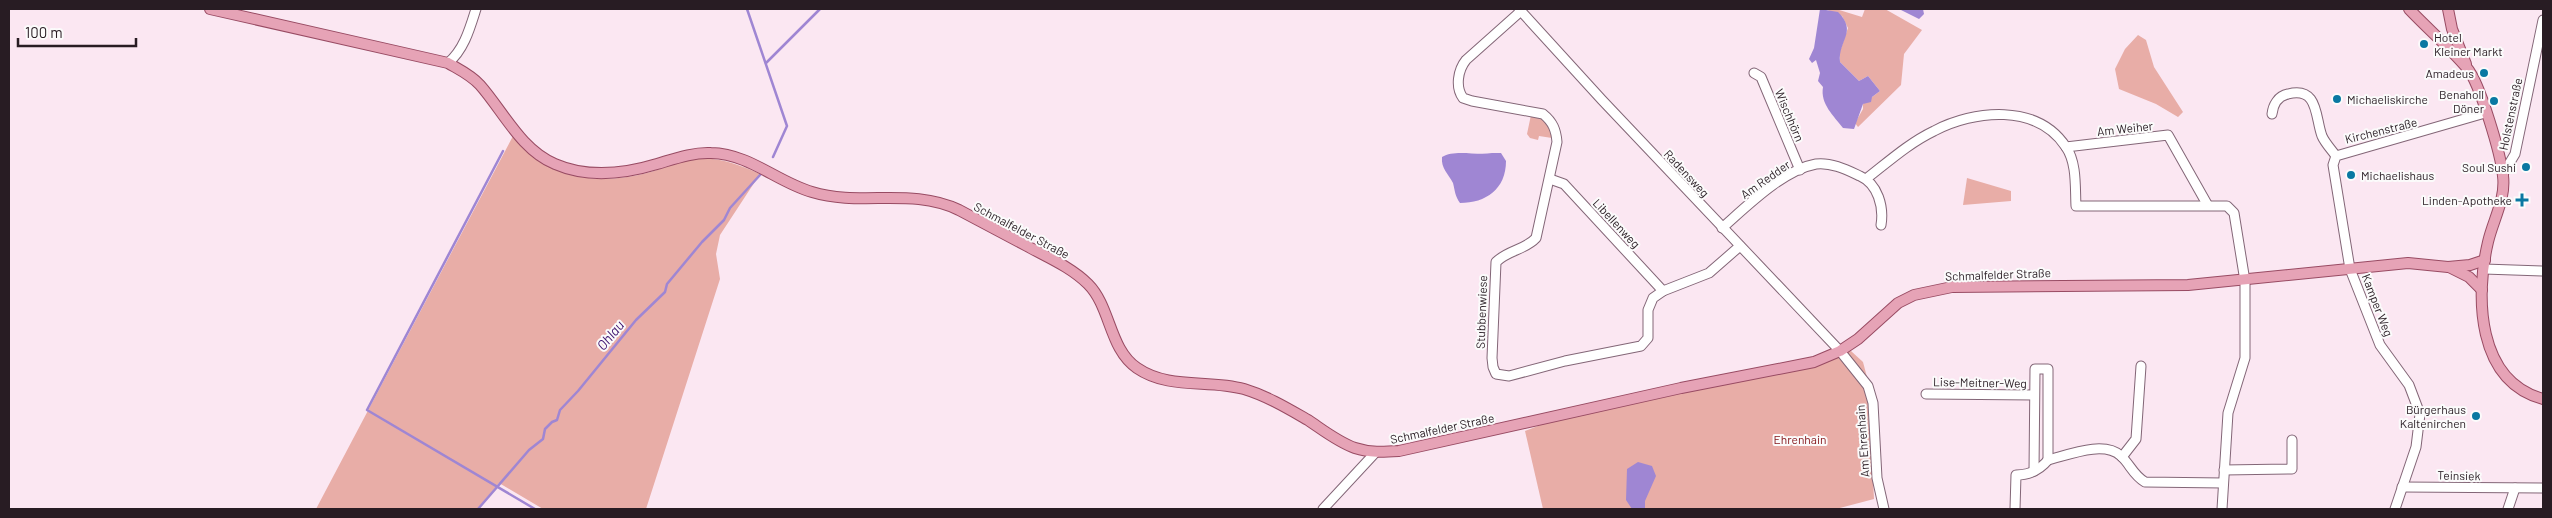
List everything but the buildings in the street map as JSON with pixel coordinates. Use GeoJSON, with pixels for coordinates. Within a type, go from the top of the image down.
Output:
{"type":"FeatureCollection","features":[{"type":"Feature","properties":{"kind":"main road","name":"Schmalfelder Straße"},"geometry":{"type":"LineString","coordinates":[[210,9],[448,63],[469,75],[480,85],[536,154],[554,164],[587,172],[619,173],[696,154],[710,153],[734,156],[754,163],[812,192],[837,197],[927,199],[956,209],[1064,266],[1088,284],[1100,301],[1122,353],[1134,366],[1150,376],[1170,382],[1240,388],[1264,396],[1354,448],[1375,453],[1399,451],[1681,388],[1814,362],[1840,351],[1858,339],[1898,303],[1919,293],[1952,287],[2188,285],[2244,281],[2408,263],[2448,267],[2484,264]]}},
{"type":"Feature","properties":{"kind":"main road"},"geometry":{"type":"LineString","coordinates":[[2409,9],[2469,70]]}},
{"type":"Feature","properties":{"kind":"main road"},"geometry":{"type":"LineString","coordinates":[[2448,9],[2469,70],[2478,88],[2503,174]]}},
{"type":"Feature","properties":{"kind":"main road"},"geometry":{"type":"LineString","coordinates":[[2436,37],[2442,36],[2448,30],[2451,22]]}},
{"type":"Feature","properties":{"kind":"main road","name":"Holstenstraße"},"geometry":{"type":"LineString","coordinates":[[2503,174],[2501,200],[2484,264],[2482,290],[2484,328],[2494,360],[2512,384],[2529,394],[2543,399]]}},
{"type":"Feature","properties":{"kind":"main road","name":"Schmalfelder Straße"},"geometry":{"type":"LineString","coordinates":[[2448,267],[2469,277],[2482,290]]}},
{"type":"Feature","properties":{"kind":"street"},"geometry":{"type":"LineString","coordinates":[[448,63],[455,58],[468,34],[476,9]]}},
{"type":"Feature","properties":{"kind":"street","name":"Stubbenwiese"},"geometry":{"type":"LineString","coordinates":[[1520,10],[1466,60],[1461,67],[1458,88],[1463,98],[1535,112],[1550,120],[1556,131],[1557,142],[1536,238],[1530,244],[1503,255],[1496,262],[1492,358],[1496,374],[1509,376],[1565,361],[1641,346],[1648,338],[1648,310],[1653,298],[1663,291]]}},
{"type":"Feature","properties":{"kind":"street","name":"Radensweg"},"geometry":{"type":"LineString","coordinates":[[1520,10],[1722,228],[1840,351]]}},
{"type":"Feature","properties":{"kind":"street","name":"Holstenstraße"},"geometry":{"type":"LineString","coordinates":[[2503,174],[2516,154],[2543,20]]}},
{"type":"Feature","properties":{"kind":"street"},"geometry":{"type":"LineString","coordinates":[[2532,69],[2543,71]]}},
{"type":"Feature","properties":{"kind":"street","name":"Wischhörn"},"geometry":{"type":"LineString","coordinates":[[1754,73],[1761,77],[1800,170]]}},
{"type":"Feature","properties":{"kind":"street"},"geometry":{"type":"LineString","coordinates":[[2272,114],[2274,104],[2286,94],[2297,93],[2310,98],[2316,108],[2323,137],[2336,156]]}},
{"type":"Feature","properties":{"kind":"street"},"geometry":{"type":"LineString","coordinates":[[1881,225],[1883,215],[1880,201],[1873,186],[1866,179],[1910,145],[1934,131],[1963,118],[1994,113],[2026,118],[2047,129],[2066,147],[2075,169],[2076,206],[2207,204],[2226,206],[2234,213],[2244,281],[2245,358],[2228,413],[2222,509]]}},
{"type":"Feature","properties":{"kind":"street","name":"Kirchenstraße"},"geometry":{"type":"LineString","coordinates":[[2350,269],[2333,165],[2336,156],[2485,113]]}},
{"type":"Feature","properties":{"kind":"street","name":"Am Weiher"},"geometry":{"type":"LineString","coordinates":[[2066,147],[2168,135],[2207,204]]}},
{"type":"Feature","properties":{"kind":"street","name":"Am Redder"},"geometry":{"type":"LineString","coordinates":[[1722,228],[1766,191],[1800,170],[1817,164],[1831,165],[1866,179]]}},
{"type":"Feature","properties":{"kind":"street","name":"Libellenweg"},"geometry":{"type":"LineString","coordinates":[[1550,179],[1564,184],[1663,291]]}},
{"type":"Feature","properties":{"kind":"street"},"geometry":{"type":"LineString","coordinates":[[1663,291],[1709,273],[1740,246]]}},
{"type":"Feature","properties":{"kind":"street"},"geometry":{"type":"LineString","coordinates":[[2484,264],[2543,271]]}},
{"type":"Feature","properties":{"kind":"street","name":"Kamper Weg"},"geometry":{"type":"LineString","coordinates":[[2350,269],[2380,345],[2408,385],[2420,414],[2416,447],[2395,509]]}},
{"type":"Feature","properties":{"kind":"street","name":"Am Ehrenhain"},"geometry":{"type":"LineString","coordinates":[[1840,351],[1868,386],[1873,403],[1876,478],[1884,509]]}},
{"type":"Feature","properties":{"kind":"street"},"geometry":{"type":"LineString","coordinates":[[2122,457],[2136,439],[2142,366]]}},
{"type":"Feature","properties":{"kind":"street"},"geometry":{"type":"LineString","coordinates":[[2015,509],[2016,474],[2029,474],[2043,467],[2048,460],[2048,369],[2034,368],[2034,471]]}},
{"type":"Feature","properties":{"kind":"street","name":"Lise-Meitner-Weg"},"geometry":{"type":"LineString","coordinates":[[1926,394],[2034,395]]}},
{"type":"Feature","properties":{"kind":"street","name":"Kamper Weg"},"geometry":{"type":"LineString","coordinates":[[2411,459],[2415,426],[2414,400]]}},
{"type":"Feature","properties":{"kind":"street"},"geometry":{"type":"LineString","coordinates":[[2224,470],[2292,469],[2292,440]]}},
{"type":"Feature","properties":{"kind":"street"},"geometry":{"type":"LineString","coordinates":[[2048,460],[2107,448],[2122,457],[2136,477],[2145,482],[2223,483]]}},
{"type":"Feature","properties":{"kind":"street"},"geometry":{"type":"LineString","coordinates":[[1323,509],[1375,453]]}},
{"type":"Feature","properties":{"kind":"street","name":"Teinsiek"},"geometry":{"type":"LineString","coordinates":[[2402,487],[2543,488]]}},
{"type":"Feature","properties":{"kind":"street"},"geometry":{"type":"LineString","coordinates":[[2508,509],[2515,488]]}},
{"type":"Feature","properties":{"kind":"green space"},"geometry":{"type":"Polygon","coordinates":[[[1825,9],[1836,9],[1862,17],[1865,9],[1885,9],[1922,30],[1904,54],[1901,85],[1858,127],[1855,123],[1863,109],[1863,104],[1880,91],[1868,76],[1859,81],[1840,62],[1840,51],[1848,28],[1842,16],[1825,9]]]}},
{"type":"Feature","properties":{"kind":"green space"},"geometry":{"type":"Polygon","coordinates":[[[2138,35],[2146,40],[2154,67],[2183,112],[2178,117],[2156,104],[2119,89],[2115,69],[2125,49],[2138,35]]]}},
{"type":"Feature","properties":{"kind":"green space"},"geometry":{"type":"Polygon","coordinates":[[[1531,115],[1539,118],[1549,126],[1552,138],[1539,136],[1538,140],[1530,138],[1527,134],[1531,115]]]}},
{"type":"Feature","properties":{"kind":"green space"},"geometry":{"type":"Polygon","coordinates":[[[513,136],[540,162],[573,176],[610,179],[628,177],[698,159],[715,159],[730,162],[760,174],[720,235],[716,254],[720,279],[646,509],[543,509],[499,483],[477,509],[316,509],[513,136]]]}},
{"type":"Feature","properties":{"kind":"green space"},"geometry":{"type":"Polygon","coordinates":[[[1967,178],[2011,191],[2011,201],[1963,205],[1967,178]]]}},
{"type":"Feature","properties":{"kind":"green space","name":"Ehrenhain"},"geometry":{"type":"Polygon","coordinates":[[[1851,351],[1863,362],[1868,381],[1874,499],[1836,509],[1543,509],[1525,431],[1561,417],[1851,351]]]}},
{"type":"Feature","properties":{"kind":"shaded area"},"geometry":{"type":"Polygon","coordinates":[[[1820,9],[1838,12],[1844,19],[1847,31],[1840,54],[1840,62],[1859,81],[1868,76],[1880,91],[1872,97],[1871,102],[1863,104],[1854,129],[1843,128],[1828,109],[1824,99],[1823,87],[1818,81],[1820,73],[1816,60],[1812,63],[1809,59],[1814,48],[1820,9]]]}},
{"type":"Feature","properties":{"kind":"shaded area"},"geometry":{"type":"Polygon","coordinates":[[[1890,9],[1923,9],[1924,14],[1919,19],[1901,10],[1890,9]]]}},
{"type":"Feature","properties":{"kind":"shaded area"},"geometry":{"type":"Polygon","coordinates":[[[1453,153],[1501,153],[1506,161],[1505,171],[1498,187],[1486,197],[1460,203],[1453,183],[1444,168],[1442,157],[1453,153]]]}},
{"type":"Feature","properties":{"kind":"shaded area"},"geometry":{"type":"Polygon","coordinates":[[[1638,462],[1652,466],[1656,476],[1645,501],[1645,509],[1632,509],[1626,500],[1627,469],[1638,462]]]}},
{"type":"Feature","properties":{"kind":"waterway","name":"Ohlau"},"geometry":{"type":"LineString","coordinates":[[747,9],[787,126],[773,157]]}},
{"type":"Feature","properties":{"kind":"waterway"},"geometry":{"type":"LineString","coordinates":[[766,63],[820,9]]}},
{"type":"Feature","properties":{"kind":"waterway"},"geometry":{"type":"LineString","coordinates":[[503,151],[367,410],[535,509]]}},
{"type":"Feature","properties":{"kind":"waterway","name":"Ohlau"},"geometry":{"type":"LineString","coordinates":[[478,509],[529,450],[543,439],[545,429],[557,420],[560,410],[636,320],[665,292],[667,284],[702,242],[724,220],[730,208],[760,175]]}},
{"type":"Feature","properties":{"kind":"place","name":"Hotel Kleiner Markt"},"geometry":{"type":"Point","coordinates":[2424,44]}},
{"type":"Feature","properties":{"kind":"place","name":"Amadeus"},"geometry":{"type":"Point","coordinates":[2484,73]}},
{"type":"Feature","properties":{"kind":"place","name":"Michaeliskirche"},"geometry":{"type":"Point","coordinates":[2337,99]}},
{"type":"Feature","properties":{"kind":"place","name":"Benaholl Döner"},"geometry":{"type":"Point","coordinates":[2494,101]}},
{"type":"Feature","properties":{"kind":"place","name":"Soul Sushi"},"geometry":{"type":"Point","coordinates":[2526,167]}},
{"type":"Feature","properties":{"kind":"place","name":"Michaelishaus"},"geometry":{"type":"Point","coordinates":[2351,175]}},
{"type":"Feature","properties":{"kind":"place","name":"Linden-Apotheke"},"geometry":{"type":"Point","coordinates":[2522,200]}},
{"type":"Feature","properties":{"kind":"place","name":"Bürgerhaus Kaltenirchen"},"geometry":{"type":"Point","coordinates":[2476,416]}}]}
